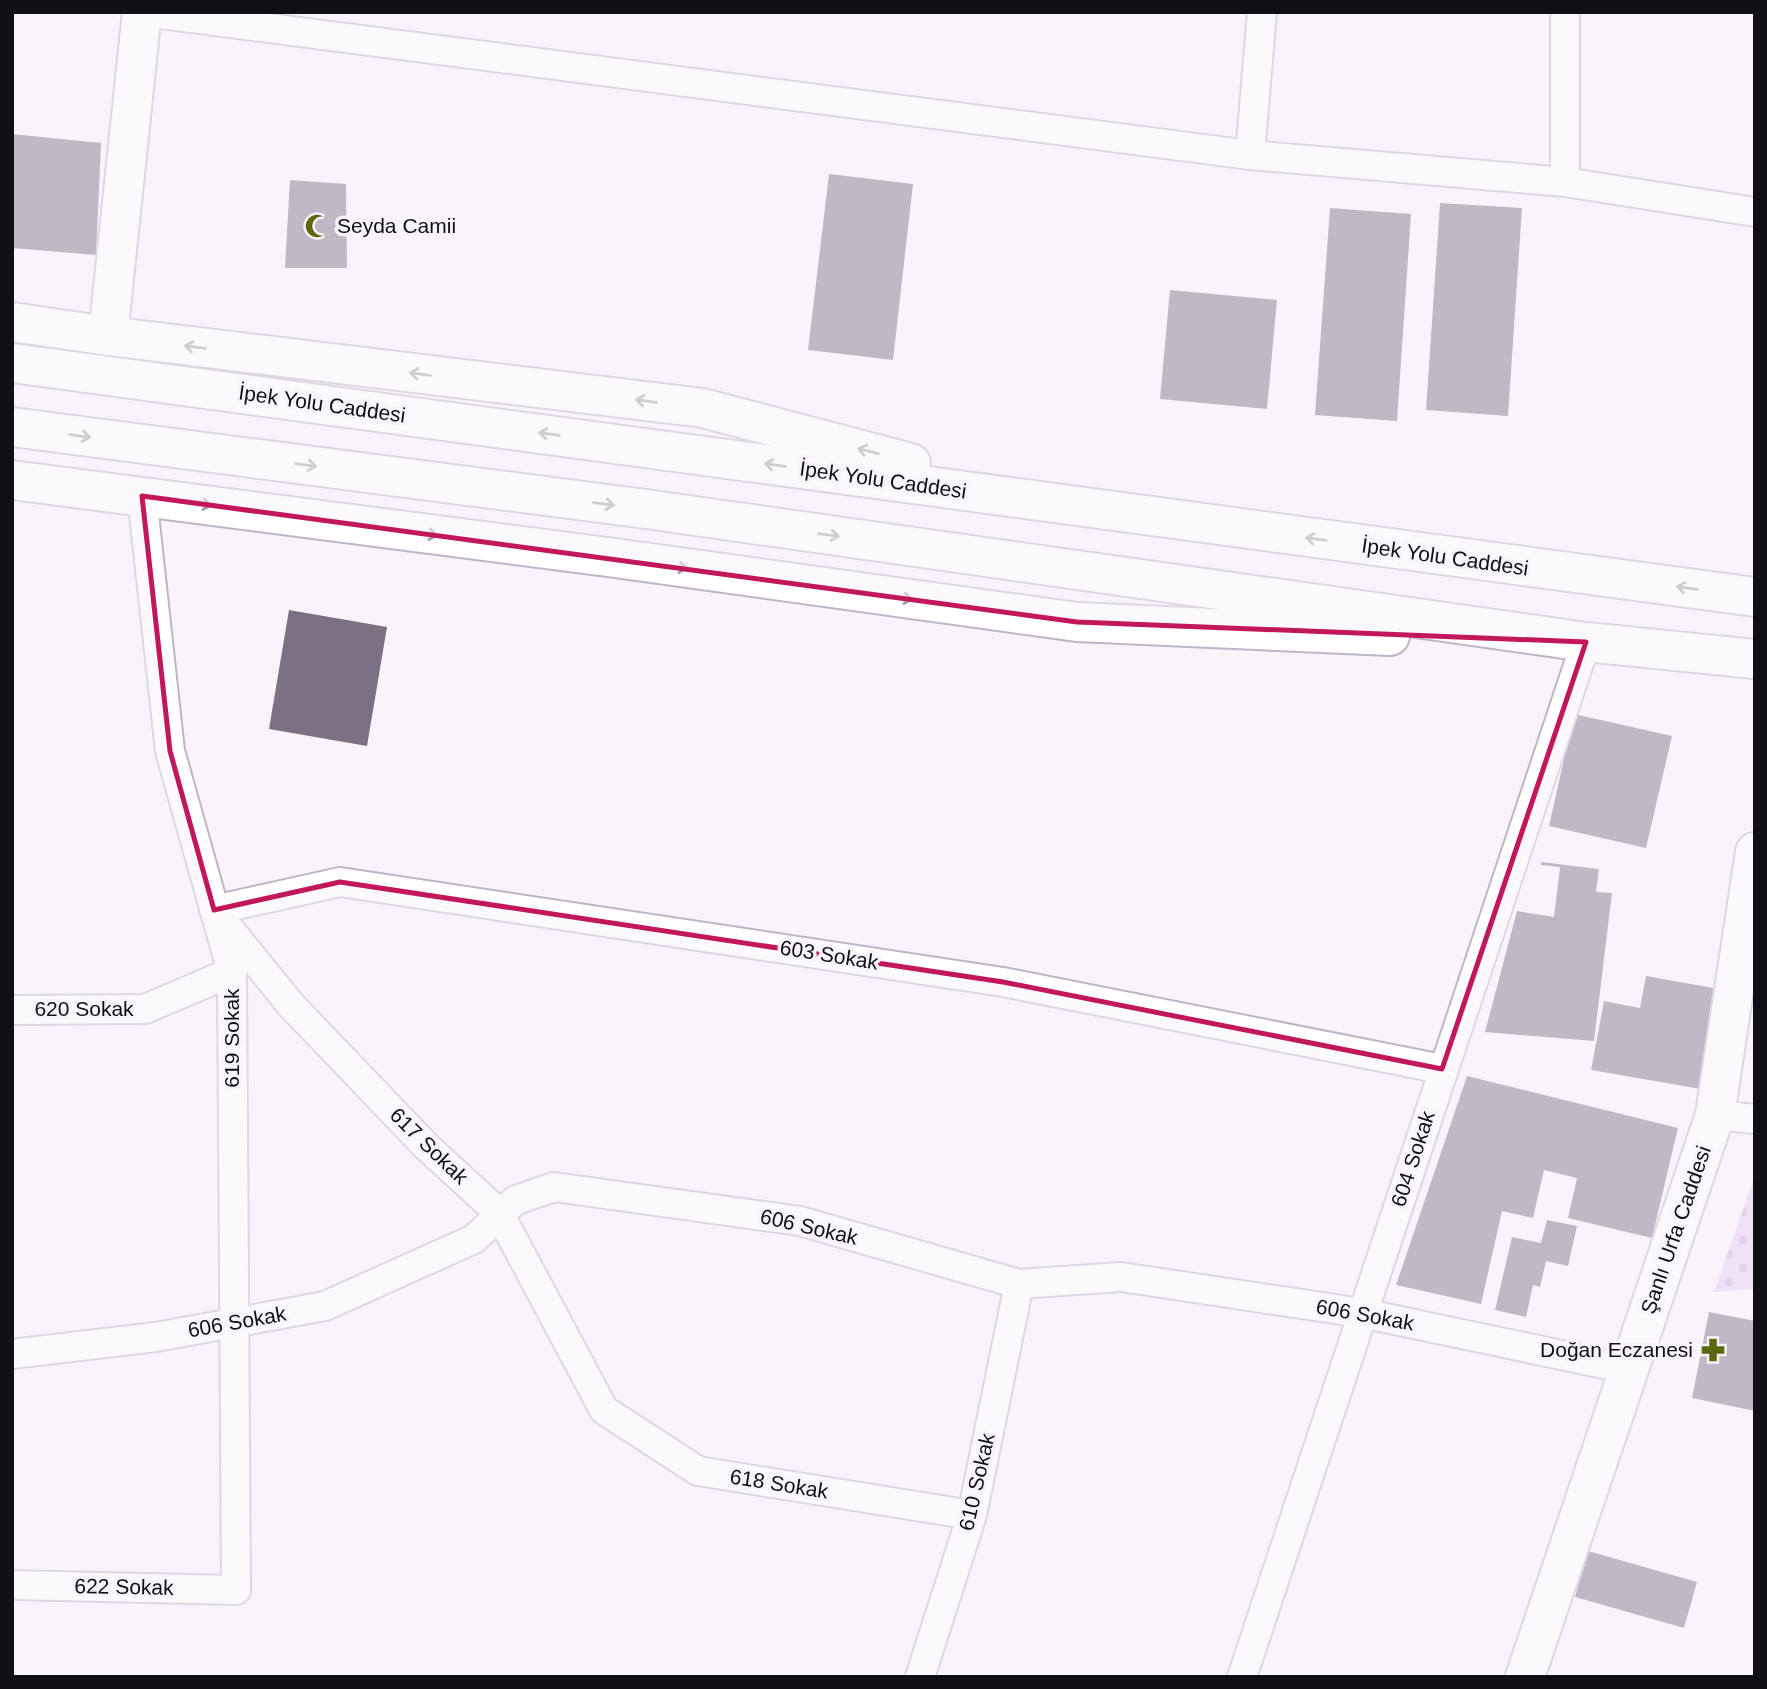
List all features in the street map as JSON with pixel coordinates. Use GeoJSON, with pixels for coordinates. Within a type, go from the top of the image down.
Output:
{"type":"FeatureCollection","features":[{"type":"Feature","properties":{"kind":"main road"},"geometry":{"type":"LineString","coordinates":[[108,336],[144,12]]}},
{"type":"Feature","properties":{"kind":"main road"},"geometry":{"type":"LineString","coordinates":[[12,322],[702,408],[1076,507]]}},
{"type":"Feature","properties":{"kind":"main road","name":"İpek Yolu Caddesi"},"geometry":{"type":"LineString","coordinates":[[12,363],[1755,597]]}},
{"type":"Feature","properties":{"kind":"main road"},"geometry":{"type":"LineString","coordinates":[[12,427],[633,508],[1586,642],[1755,659]]}},
{"type":"Feature","properties":{"kind":"main road"},"geometry":{"type":"LineString","coordinates":[[12,480],[1077,622],[1290,633],[1586,642]]}},
{"type":"Feature","properties":{"kind":"main road","name":"Şanlı Urfa Caddesi"},"geometry":{"type":"LineString","coordinates":[[1525,1677],[1715,1115],[1755,852]]}},
{"type":"Feature","properties":{"kind":"street"},"geometry":{"type":"LineString","coordinates":[[144,12],[1250,155],[1565,181],[1755,212]]}},
{"type":"Feature","properties":{"kind":"street"},"geometry":{"type":"LineString","coordinates":[[1250,155],[1262,12]]}},
{"type":"Feature","properties":{"kind":"street"},"geometry":{"type":"LineString","coordinates":[[1565,12],[1565,181]]}},
{"type":"Feature","properties":{"kind":"street","name":"619 Sokak"},"geometry":{"type":"LineString","coordinates":[[142,496],[170,751],[232,972],[236,1590]]}},
{"type":"Feature","properties":{"kind":"street","name":"604 Sokak"},"geometry":{"type":"LineString","coordinates":[[1242,1677],[1586,642]]}},
{"type":"Feature","properties":{"kind":"street","name":"603 Sokak"},"geometry":{"type":"LineString","coordinates":[[214,910],[340,882],[1003,982],[1442,1069]]}},
{"type":"Feature","properties":{"kind":"street","name":"617 Sokak"},"geometry":{"type":"LineString","coordinates":[[214,910],[291,1004],[426,1146],[499,1213],[604,1410]]}},
{"type":"Feature","properties":{"kind":"street","name":"620 Sokak"},"geometry":{"type":"LineString","coordinates":[[12,1010],[145,1009],[232,972]]}},
{"type":"Feature","properties":{"kind":"street"},"geometry":{"type":"LineString","coordinates":[[1715,1115],[1755,1119]]}},
{"type":"Feature","properties":{"kind":"street","name":"606 Sokak"},"geometry":{"type":"LineString","coordinates":[[12,1353],[156,1337],[325,1306],[474,1239],[516,1200],[554,1187],[800,1221],[1019,1284],[1121,1277],[1362,1313],[1628,1370]]}},
{"type":"Feature","properties":{"kind":"street","name":"610 Sokak"},"geometry":{"type":"LineString","coordinates":[[920,1677],[972,1515],[1019,1284]]}},
{"type":"Feature","properties":{"kind":"street","name":"618 Sokak"},"geometry":{"type":"LineString","coordinates":[[604,1410],[698,1471],[972,1515]]}},
{"type":"Feature","properties":{"kind":"street","name":"622 Sokak"},"geometry":{"type":"LineString","coordinates":[[12,1585],[236,1590]]}},
{"type":"Feature","properties":{"kind":"highlighted area"},"geometry":{"type":"Polygon","coordinates":[[[142,496],[1077,622],[1586,642],[1442,1069],[1003,982],[340,882],[214,910],[170,751],[142,496]]]}},
{"type":"Feature","properties":{"kind":"green space"},"geometry":{"type":"Polygon","coordinates":[[[1755,1175],[1755,1289],[1714,1292],[1755,1175]]]}},
{"type":"Feature","properties":{"kind":"building"},"geometry":{"type":"Polygon","coordinates":[[[12,134],[101,143],[96,255],[12,248],[12,134]]]}},
{"type":"Feature","properties":{"kind":"building"},"geometry":{"type":"Polygon","coordinates":[[[829,174],[913,184],[893,360],[808,350],[829,174]]]}},
{"type":"Feature","properties":{"kind":"building","name":"Seyda Camii"},"geometry":{"type":"Polygon","coordinates":[[[290,180],[346,184],[347,268],[285,268],[290,180]]]}},
{"type":"Feature","properties":{"kind":"building"},"geometry":{"type":"Polygon","coordinates":[[[1440,203],[1522,208],[1508,416],[1426,410],[1440,203]]]}},
{"type":"Feature","properties":{"kind":"building"},"geometry":{"type":"Polygon","coordinates":[[[1330,208],[1411,214],[1397,421],[1315,415],[1330,208]]]}},
{"type":"Feature","properties":{"kind":"building"},"geometry":{"type":"Polygon","coordinates":[[[1170,290],[1277,300],[1267,409],[1160,399],[1170,290]]]}},
{"type":"Feature","properties":{"kind":"building"},"geometry":{"type":"Polygon","coordinates":[[[289,610],[387,627],[367,746],[269,729],[289,610]]]}},
{"type":"Feature","properties":{"kind":"building"},"geometry":{"type":"Polygon","coordinates":[[[1574,714],[1672,736],[1646,848],[1549,826],[1574,714]]]}},
{"type":"Feature","properties":{"kind":"building"},"geometry":{"type":"Polygon","coordinates":[[[1541,862],[1599,869],[1596,892],[1612,893],[1594,1041],[1485,1032],[1517,911],[1554,917],[1560,867],[1541,865],[1541,862]]]}},
{"type":"Feature","properties":{"kind":"building"},"geometry":{"type":"Polygon","coordinates":[[[1646,976],[1719,989],[1701,1089],[1591,1070],[1604,1001],[1640,1008],[1646,976]]]}},
{"type":"Feature","properties":{"kind":"building"},"geometry":{"type":"Polygon","coordinates":[[[1467,1076],[1678,1128],[1652,1238],[1568,1218],[1577,1178],[1544,1170],[1533,1218],[1502,1211],[1481,1304],[1396,1285],[1467,1076]]]}},
{"type":"Feature","properties":{"kind":"building"},"geometry":{"type":"Polygon","coordinates":[[[1547,1220],[1577,1226],[1568,1266],[1546,1261],[1540,1287],[1533,1285],[1526,1317],[1495,1310],[1512,1237],[1541,1243],[1547,1220]]]}},
{"type":"Feature","properties":{"kind":"building"},"geometry":{"type":"Polygon","coordinates":[[[1709,1312],[1755,1321],[1755,1411],[1692,1398],[1709,1312]]]}},
{"type":"Feature","properties":{"kind":"building"},"geometry":{"type":"Polygon","coordinates":[[[1588,1551],[1697,1582],[1684,1628],[1575,1597],[1588,1551]]]}},
{"type":"Feature","properties":{"kind":"place","name":"Seyda Camii"},"geometry":{"type":"Point","coordinates":[317,226]}},
{"type":"Feature","properties":{"kind":"place","name":"Doğan Eczanesi"},"geometry":{"type":"Point","coordinates":[1713,1350]}}]}
